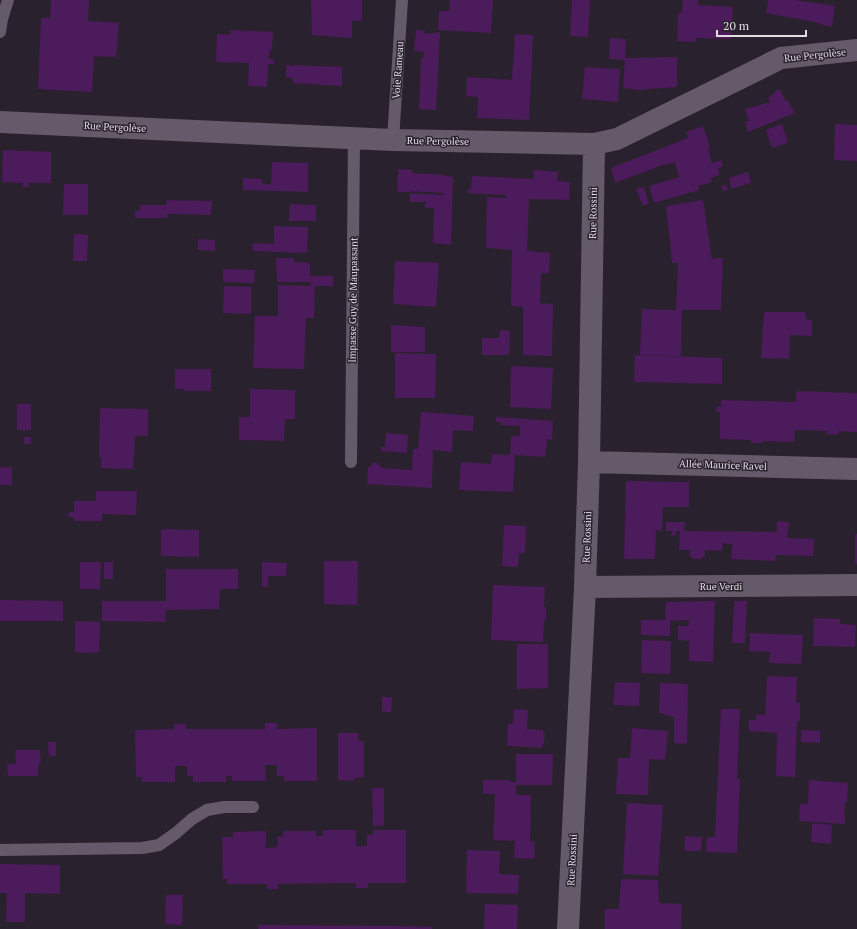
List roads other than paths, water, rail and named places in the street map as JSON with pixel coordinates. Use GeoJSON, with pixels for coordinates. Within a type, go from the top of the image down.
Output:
{"type":"FeatureCollection","features":[{"type":"Feature","properties":{"kind":"street","name":"Rue Pergolèse"},"geometry":{"type":"LineString","coordinates":[[0,122],[393,140],[594,144],[617,139],[781,58],[857,50]]}},
{"type":"Feature","properties":{"kind":"street","name":"Rue Rossini"},"geometry":{"type":"LineString","coordinates":[[568,929],[585,587],[589,462],[594,144]]}},
{"type":"Feature","properties":{"kind":"street","name":"Allée Maurice Ravel"},"geometry":{"type":"LineString","coordinates":[[589,462],[857,469]]}},
{"type":"Feature","properties":{"kind":"street","name":"Rue Verdi"},"geometry":{"type":"LineString","coordinates":[[585,587],[857,585]]}},
{"type":"Feature","properties":{"kind":"lane"},"geometry":{"type":"LineString","coordinates":[[0,32],[2,19],[8,0]]}},
{"type":"Feature","properties":{"kind":"lane","name":"Voie Rameau"},"geometry":{"type":"LineString","coordinates":[[393,140],[402,0]]}},
{"type":"Feature","properties":{"kind":"lane","name":"Impasse Guy de Maupassant"},"geometry":{"type":"LineString","coordinates":[[351,462],[354,138]]}},
{"type":"Feature","properties":{"kind":"lane"},"geometry":{"type":"LineString","coordinates":[[0,850],[142,848],[159,845],[192,819],[207,810],[224,807],[253,807]]}}]}
